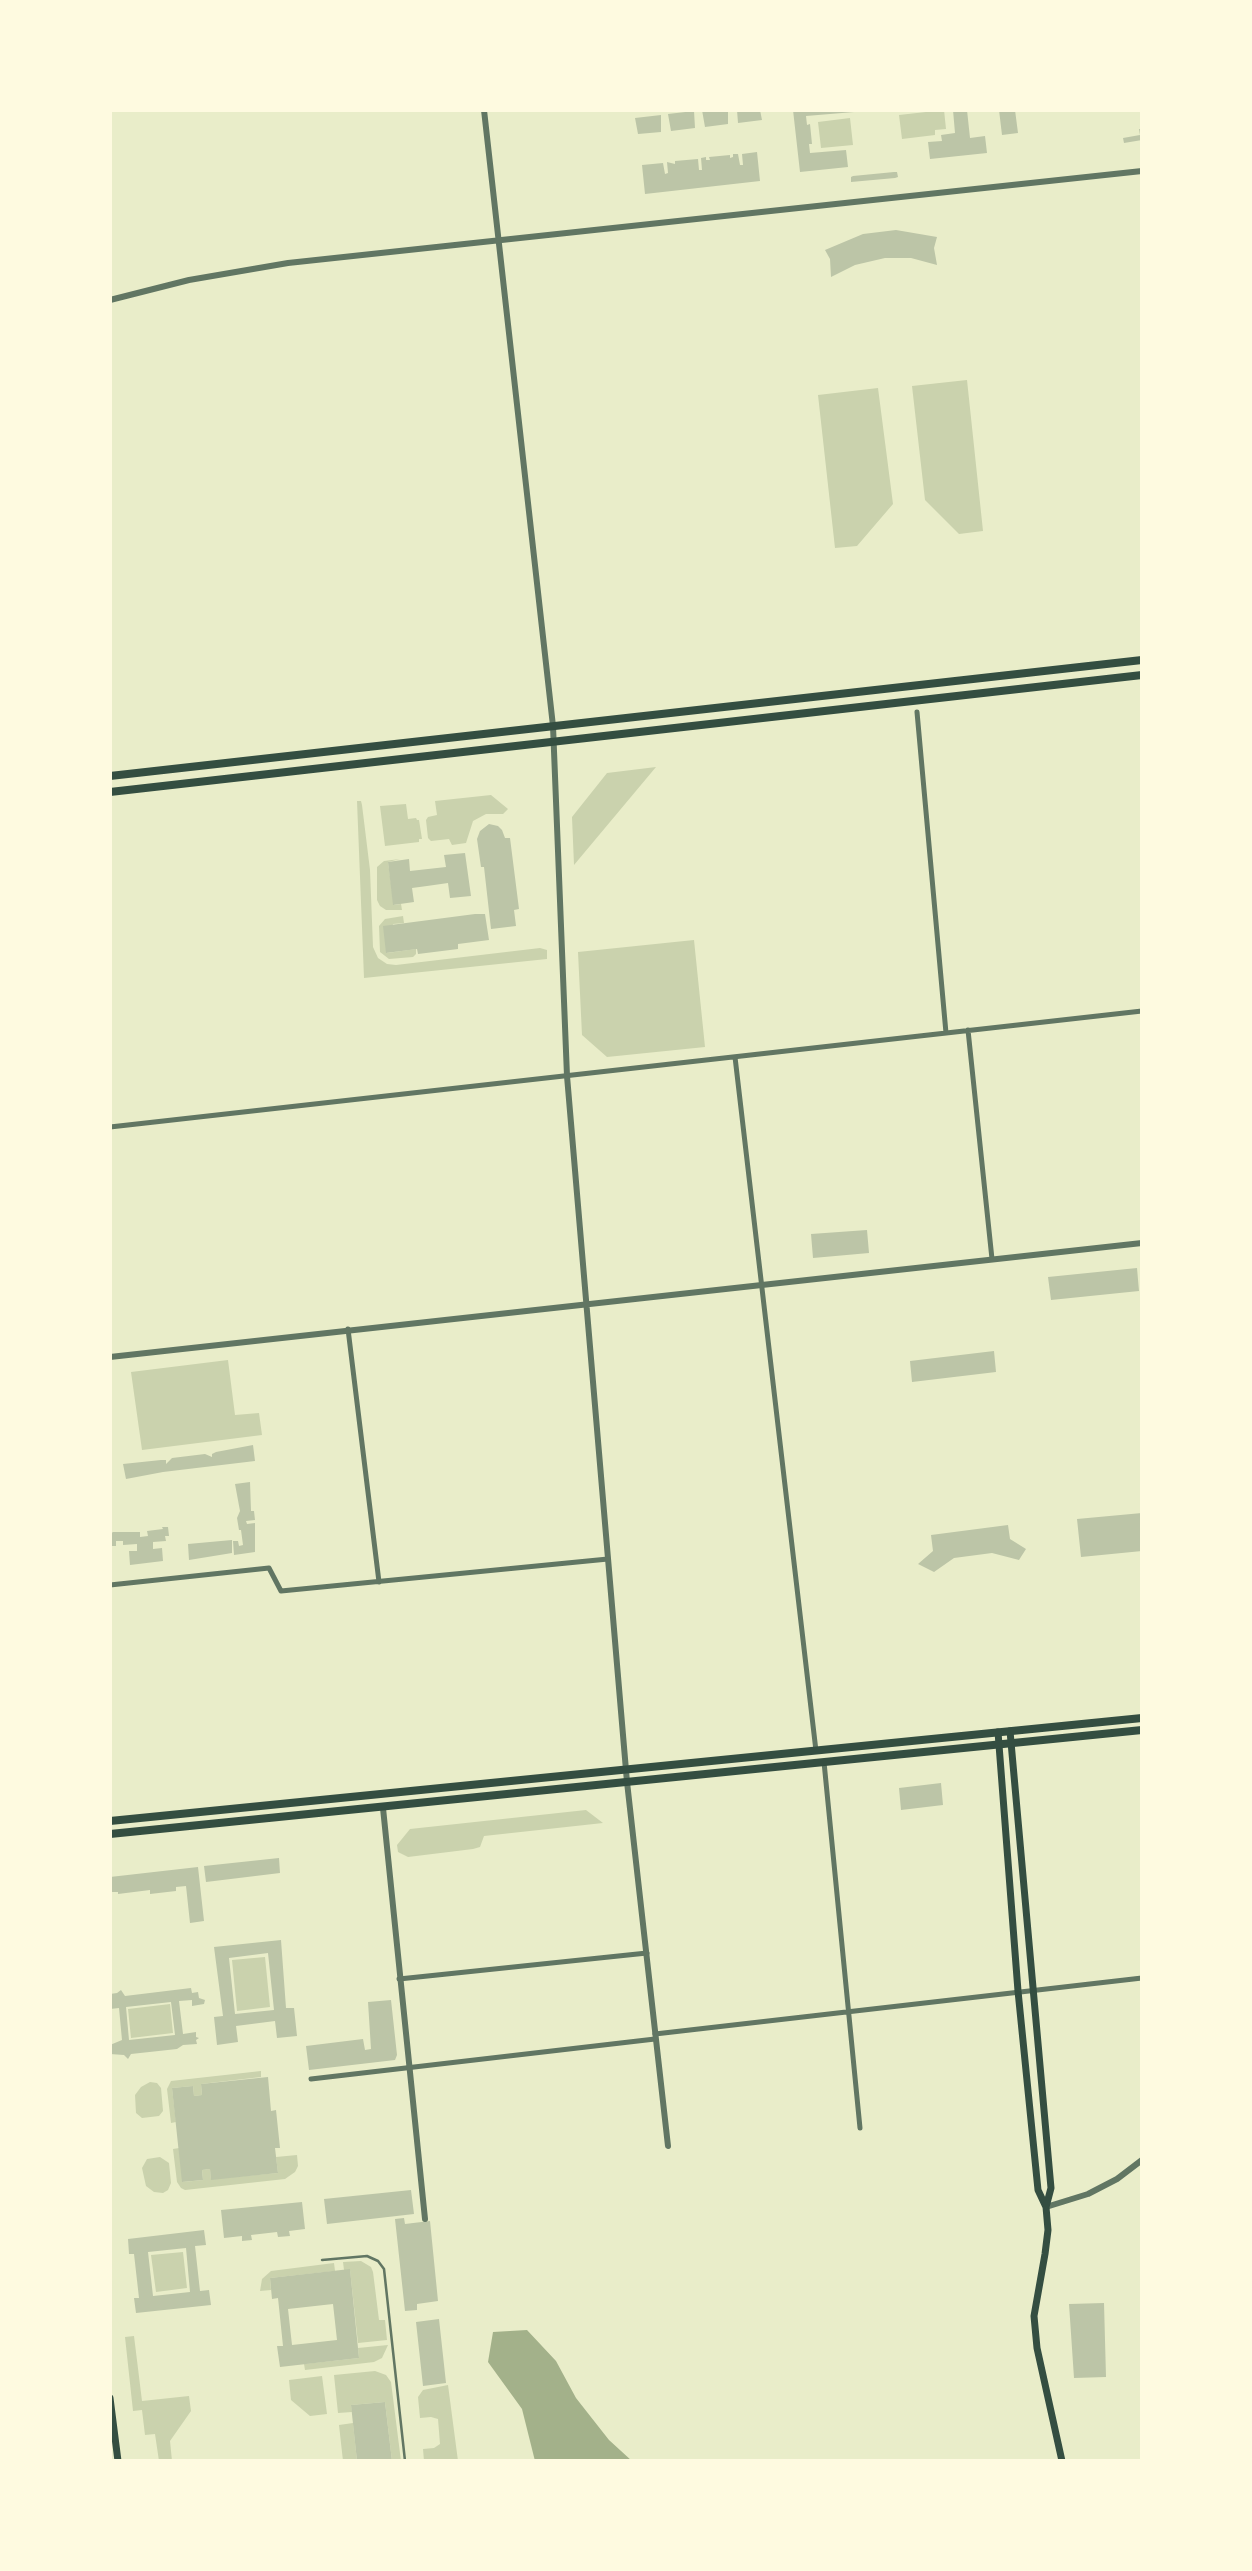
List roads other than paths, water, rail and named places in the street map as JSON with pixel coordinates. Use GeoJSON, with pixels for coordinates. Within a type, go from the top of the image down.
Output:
{"type":"FeatureCollection","features":[{"type":"Feature","properties":{"kind":"main road"},"geometry":{"type":"LineString","coordinates":[[110,776],[1142,660]]}},
{"type":"Feature","properties":{"kind":"main road"},"geometry":{"type":"LineString","coordinates":[[110,792],[1142,676]]}},
{"type":"Feature","properties":{"kind":"main road"},"geometry":{"type":"LineString","coordinates":[[110,1821],[1142,1718]]}},
{"type":"Feature","properties":{"kind":"main road"},"geometry":{"type":"LineString","coordinates":[[110,1834],[1142,1730]]}},
{"type":"Feature","properties":{"kind":"main road"},"geometry":{"type":"LineString","coordinates":[[1010,1731],[1051,2188],[1046,2207],[1048,2230],[1034,2316],[1037,2348],[1062,2461]]}},
{"type":"Feature","properties":{"kind":"main road"},"geometry":{"type":"LineString","coordinates":[[998,1732],[1018,1992],[1038,2190],[1046,2207]]}},
{"type":"Feature","properties":{"kind":"main road"},"geometry":{"type":"LineString","coordinates":[[110,2398],[118,2461]]}},
{"type":"Feature","properties":{"kind":"street"},"geometry":{"type":"LineString","coordinates":[[484,110],[553,726],[567,1076],[627,1782],[668,2146]]}},
{"type":"Feature","properties":{"kind":"street"},"geometry":{"type":"LineString","coordinates":[[110,300],[190,280],[288,263],[1142,171]]}},
{"type":"Feature","properties":{"kind":"street"},"geometry":{"type":"LineString","coordinates":[[917,712],[946,1033]]}},
{"type":"Feature","properties":{"kind":"street"},"geometry":{"type":"LineString","coordinates":[[110,1127],[1142,1011]]}},
{"type":"Feature","properties":{"kind":"street"},"geometry":{"type":"LineString","coordinates":[[968,1030],[992,1259]]}},
{"type":"Feature","properties":{"kind":"street"},"geometry":{"type":"LineString","coordinates":[[735,1057],[816,1751]]}},
{"type":"Feature","properties":{"kind":"street"},"geometry":{"type":"LineString","coordinates":[[110,1357],[1142,1242]]}},
{"type":"Feature","properties":{"kind":"street"},"geometry":{"type":"LineString","coordinates":[[348,1329],[379,1582]]}},
{"type":"Feature","properties":{"kind":"street"},"geometry":{"type":"LineString","coordinates":[[110,1585],[270,1568],[281,1591],[608,1559]]}},
{"type":"Feature","properties":{"kind":"street"},"geometry":{"type":"LineString","coordinates":[[824,1762],[860,2128]]}},
{"type":"Feature","properties":{"kind":"street"},"geometry":{"type":"LineString","coordinates":[[383,1808],[425,2219]]}},
{"type":"Feature","properties":{"kind":"street"},"geometry":{"type":"LineString","coordinates":[[399,1979],[647,1953]]}},
{"type":"Feature","properties":{"kind":"street"},"geometry":{"type":"LineString","coordinates":[[311,2079],[1142,1978]]}},
{"type":"Feature","properties":{"kind":"street"},"geometry":{"type":"LineString","coordinates":[[1046,2207],[1088,2194],[1117,2179],[1142,2160]]}},
{"type":"Feature","properties":{"kind":"lane"},"geometry":{"type":"LineString","coordinates":[[322,2260],[367,2256],[384,2269],[405,2461]]}}]}
